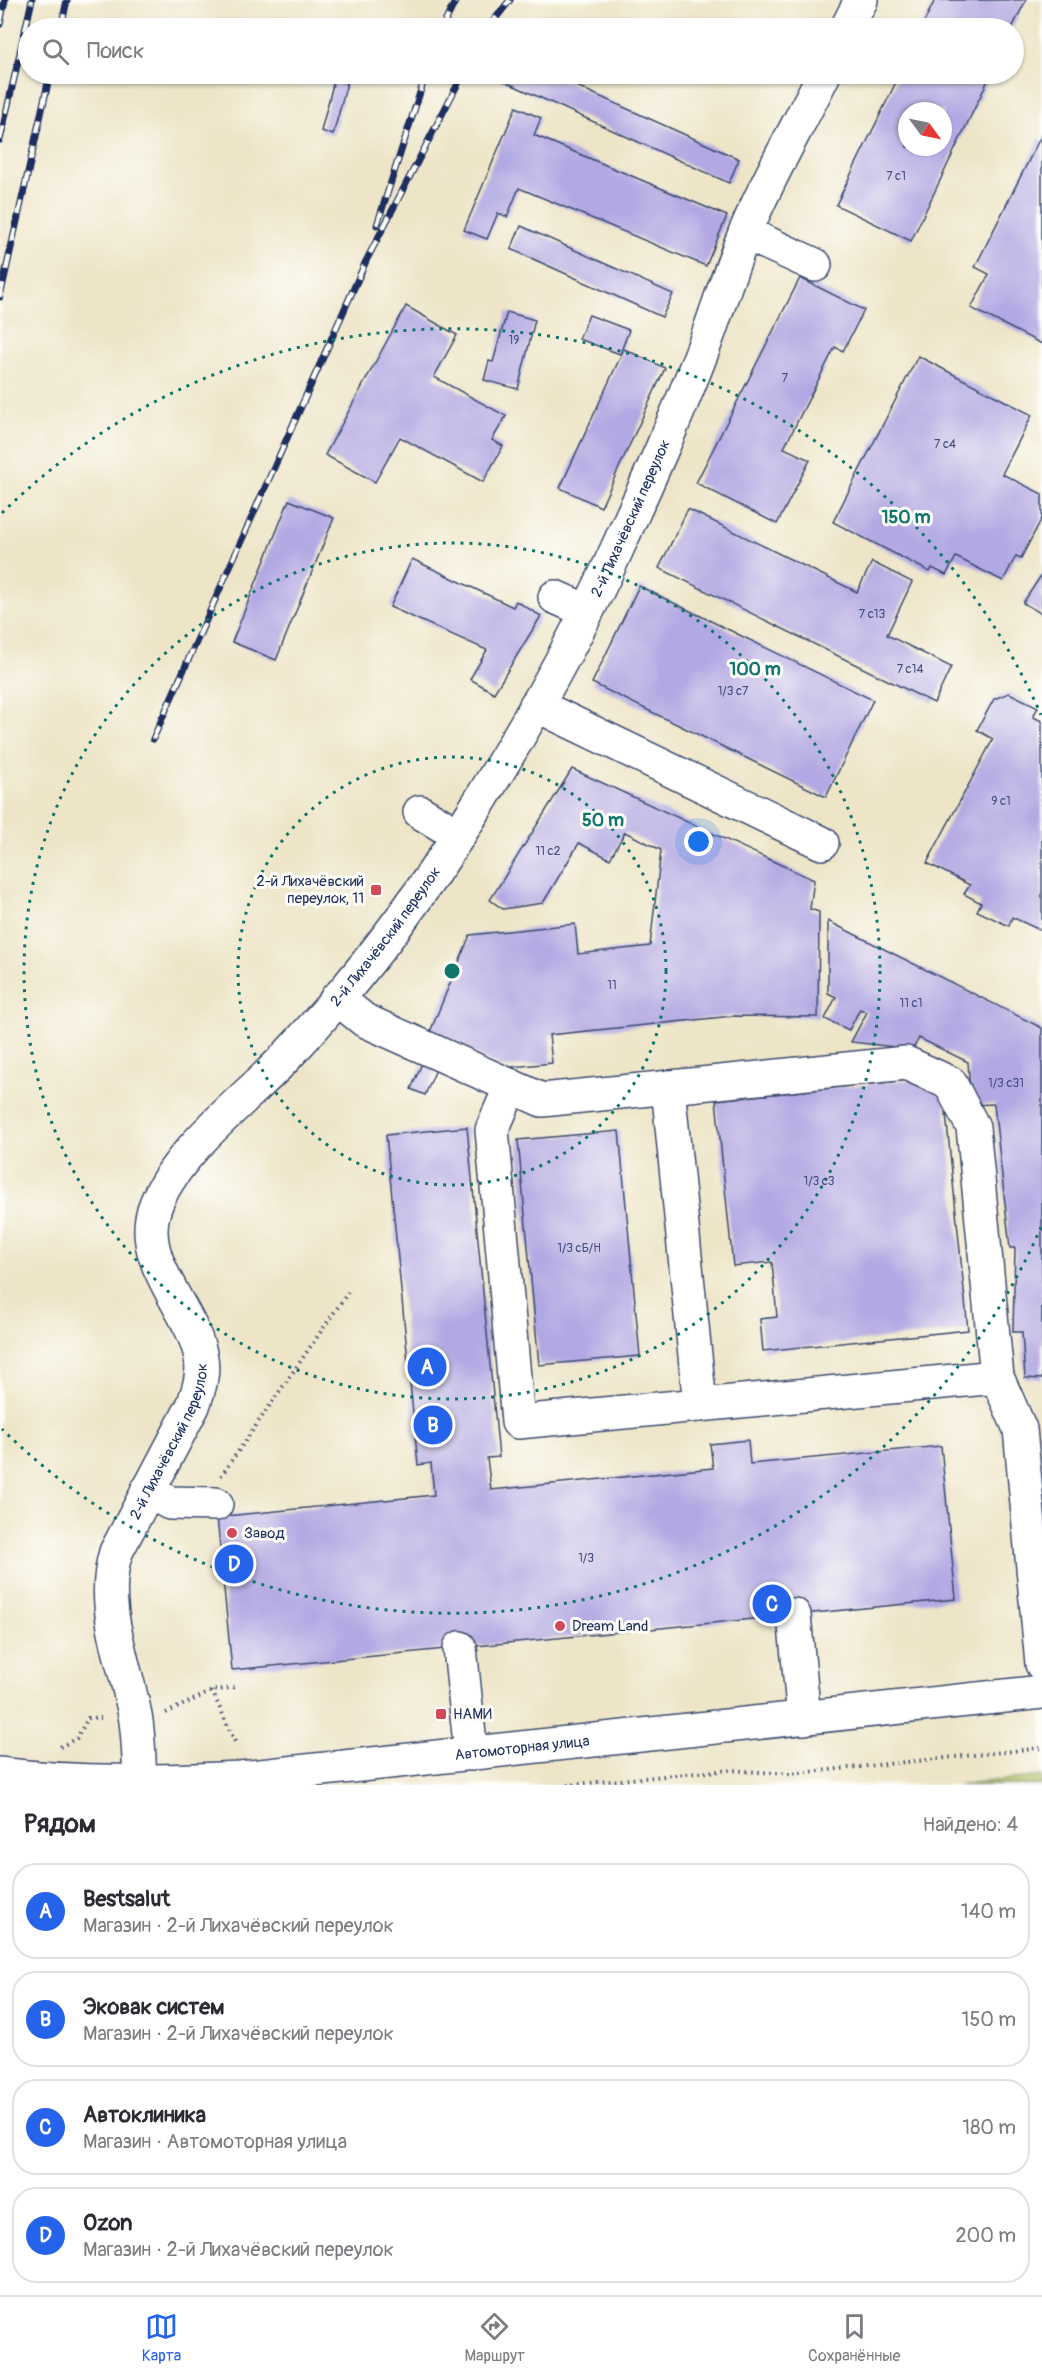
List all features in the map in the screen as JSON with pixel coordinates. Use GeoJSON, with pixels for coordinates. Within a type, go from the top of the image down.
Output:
{"type":"FeatureCollection","features":[{"type":"Feature","properties":{"kind":"street"},"geometry":{"type":"LineString","coordinates":[[851,18],[861,0]]}},
{"type":"Feature","properties":{"kind":"street","name":"2-й Лихачёвский переулок"},"geometry":{"type":"LineString","coordinates":[[140,1784],[135,1716],[122,1668],[109,1596],[110,1573],[116,1552],[193,1406],[201,1382],[201,1355],[156,1258],[149,1231],[154,1210],[163,1189],[184,1158],[284,1058],[385,940],[458,835],[536,705],[616,552],[702,351],[745,233],[819,84]]}},
{"type":"Feature","properties":{"kind":"street"},"geometry":{"type":"LineString","coordinates":[[745,233],[815,265]]}},
{"type":"Feature","properties":{"kind":"street"},"geometry":{"type":"LineString","coordinates":[[555,597],[587,611]]}},
{"type":"Feature","properties":{"kind":"street"},"geometry":{"type":"LineString","coordinates":[[536,705],[822,843]]}},
{"type":"Feature","properties":{"kind":"street"},"geometry":{"type":"LineString","coordinates":[[420,812],[458,835]]}},
{"type":"Feature","properties":{"kind":"street"},"geometry":{"type":"LineString","coordinates":[[337,998],[364,1020],[542,1100],[906,1063],[950,1083],[973,1127],[997,1377],[1020,1429],[1042,1664]]}},
{"type":"Feature","properties":{"kind":"street"},"geometry":{"type":"LineString","coordinates":[[511,1086],[492,1130],[518,1422],[997,1377]]}},
{"type":"Feature","properties":{"kind":"street"},"geometry":{"type":"LineString","coordinates":[[668,1088],[700,1405]]}},
{"type":"Feature","properties":{"kind":"street"},"geometry":{"type":"LineString","coordinates":[[147,1491],[170,1503],[216,1504]]}},
{"type":"Feature","properties":{"kind":"street"},"geometry":{"type":"LineString","coordinates":[[794,1615],[804,1718]]}},
{"type":"Feature","properties":{"kind":"street"},"geometry":{"type":"LineString","coordinates":[[460,1648],[471,1754]]}},
{"type":"Feature","properties":{"kind":"street","name":"Автомоторная улица"},"geometry":{"type":"LineString","coordinates":[[0,1774],[52,1780],[140,1784],[240,1779],[1042,1692]]}},
{"type":"Feature","properties":{"kind":"path"},"geometry":{"type":"LineString","coordinates":[[163,1714],[212,1691],[235,1687]]}},
{"type":"Feature","properties":{"kind":"path"},"geometry":{"type":"LineString","coordinates":[[212,1691],[236,1744]]}},
{"type":"Feature","properties":{"kind":"path"},"geometry":{"type":"LineString","coordinates":[[56,1748],[68,1745],[77,1738],[88,1718],[101,1718]]}},
{"type":"Feature","properties":{"kind":"path"},"geometry":{"type":"LineString","coordinates":[[567,1785],[729,1770],[790,1774],[1042,1749]]}},
{"type":"Feature","properties":{"kind":"green space"},"geometry":{"type":"Polygon","coordinates":[[[1042,1776],[1042,1785],[957,1785],[1042,1776]]]}},
{"type":"Feature","properties":{"kind":"building"},"geometry":{"type":"Polygon","coordinates":[[[935,0],[1026,0],[1017,18],[926,18],[935,0]]]}},
{"type":"Feature","properties":{"kind":"building"},"geometry":{"type":"Polygon","coordinates":[[[333,84],[347,84],[333,135],[321,131],[333,84]]]}},
{"type":"Feature","properties":{"kind":"building"},"geometry":{"type":"Polygon","coordinates":[[[510,84],[572,84],[739,159],[729,183],[510,84]]]}},
{"type":"Feature","properties":{"kind":"building"},"geometry":{"type":"Polygon","coordinates":[[[895,84],[986,84],[952,155],[952,102],[898,102],[898,156],[952,156],[911,241],[836,205],[895,84]]]}},
{"type":"Feature","properties":{"kind":"building"},"geometry":{"type":"Polygon","coordinates":[[[516,107],[541,118],[534,135],[727,216],[706,266],[519,188],[507,217],[498,213],[487,239],[464,230],[516,107]]]}},
{"type":"Feature","properties":{"kind":"building"},"geometry":{"type":"Polygon","coordinates":[[[1042,134],[1042,344],[971,308],[989,274],[975,267],[1042,134]]]}},
{"type":"Feature","properties":{"kind":"building"},"geometry":{"type":"Polygon","coordinates":[[[521,226],[673,294],[662,317],[511,249],[521,226]]]}},
{"type":"Feature","properties":{"kind":"building"},"geometry":{"type":"Polygon","coordinates":[[[800,278],[864,310],[843,351],[835,347],[784,448],[810,460],[777,524],[696,483],[800,278]]]}},
{"type":"Feature","properties":{"kind":"building"},"geometry":{"type":"Polygon","coordinates":[[[406,306],[457,335],[434,377],[506,416],[492,440],[503,446],[483,482],[400,437],[375,482],[325,455],[406,306]]]}},
{"type":"Feature","properties":{"kind":"building"},"geometry":{"type":"Polygon","coordinates":[[[507,312],[535,320],[518,389],[484,380],[489,361],[493,362],[507,312]]]}},
{"type":"Feature","properties":{"kind":"building"},"geometry":{"type":"Polygon","coordinates":[[[589,315],[629,330],[620,354],[579,339],[589,315]]]}},
{"type":"Feature","properties":{"kind":"building"},"geometry":{"type":"Polygon","coordinates":[[[624,349],[665,368],[601,507],[560,488],[624,349]]]}},
{"type":"Feature","properties":{"kind":"building"},"geometry":{"type":"Polygon","coordinates":[[[918,356],[1032,415],[1002,474],[1042,494],[1042,518],[1021,558],[1016,556],[1003,581],[956,557],[946,575],[932,568],[930,572],[833,522],[918,356]]]}},
{"type":"Feature","properties":{"kind":"building"},"geometry":{"type":"Polygon","coordinates":[[[289,500],[334,518],[276,660],[232,642],[289,500]]]}},
{"type":"Feature","properties":{"kind":"building"},"geometry":{"type":"Polygon","coordinates":[[[688,509],[857,592],[872,562],[912,582],[887,635],[951,667],[934,703],[659,568],[688,509]]]}},
{"type":"Feature","properties":{"kind":"building"},"geometry":{"type":"Polygon","coordinates":[[[412,559],[513,607],[516,601],[541,616],[494,693],[470,679],[487,650],[390,607],[412,559]]]}},
{"type":"Feature","properties":{"kind":"building"},"geometry":{"type":"Polygon","coordinates":[[[1042,574],[1042,614],[1023,603],[1042,574]]]}},
{"type":"Feature","properties":{"kind":"building"},"geometry":{"type":"Polygon","coordinates":[[[639,586],[873,700],[826,797],[592,683],[639,586]]]}},
{"type":"Feature","properties":{"kind":"building"},"geometry":{"type":"Polygon","coordinates":[[[1009,693],[1038,707],[1033,717],[1042,721],[1042,931],[1012,917],[1009,926],[977,911],[981,903],[964,894],[970,885],[927,863],[993,739],[977,730],[994,699],[1009,693]]]}},
{"type":"Feature","properties":{"kind":"building"},"geometry":{"type":"Polygon","coordinates":[[[572,769],[814,880],[810,909],[819,912],[818,1017],[733,1016],[549,1035],[552,1063],[502,1068],[430,1032],[470,935],[575,924],[578,954],[650,946],[661,850],[625,832],[610,859],[579,843],[543,903],[503,909],[490,900],[572,769]]]}},
{"type":"Feature","properties":{"kind":"building"},"geometry":{"type":"Polygon","coordinates":[[[828,921],[1042,1028],[1042,1379],[1025,1378],[1022,1332],[1013,1332],[1015,1248],[1010,1248],[994,1104],[971,1105],[968,1062],[919,1038],[913,1049],[851,1042],[867,1012],[860,1009],[849,1030],[825,1019],[836,997],[828,993],[828,921]]]}},
{"type":"Feature","properties":{"kind":"building"},"geometry":{"type":"Polygon","coordinates":[[[423,1061],[437,1067],[425,1095],[411,1089],[423,1061]]]}},
{"type":"Feature","properties":{"kind":"building"},"geometry":{"type":"Polygon","coordinates":[[[918,1079],[944,1094],[968,1330],[763,1351],[760,1319],[777,1317],[772,1262],[733,1266],[716,1100],[918,1079]]]}},
{"type":"Feature","properties":{"kind":"building"},"geometry":{"type":"Polygon","coordinates":[[[467,1127],[499,1457],[487,1458],[491,1490],[713,1468],[710,1444],[748,1440],[750,1464],[941,1446],[956,1599],[232,1670],[217,1517],[434,1495],[431,1463],[418,1465],[386,1135],[467,1127]]]}},
{"type":"Feature","properties":{"kind":"building"},"geometry":{"type":"Polygon","coordinates":[[[619,1131],[640,1356],[539,1365],[518,1140],[619,1131]]]}},
{"type":"Feature","properties":{"kind":"railway"},"geometry":{"type":"LineString","coordinates":[[0,24],[5,0]]}},
{"type":"Feature","properties":{"kind":"railway"},"geometry":{"type":"LineString","coordinates":[[28,18],[32,0]]}},
{"type":"Feature","properties":{"kind":"railway"},"geometry":{"type":"LineString","coordinates":[[63,18],[67,0]]}},
{"type":"Feature","properties":{"kind":"railway"},"geometry":{"type":"LineString","coordinates":[[447,18],[456,0]]}},
{"type":"Feature","properties":{"kind":"railway"},"geometry":{"type":"LineString","coordinates":[[496,18],[510,0]]}},
{"type":"Feature","properties":{"kind":"railway"},"geometry":{"type":"LineString","coordinates":[[0,140],[18,61]]}},
{"type":"Feature","properties":{"kind":"railway"},"geometry":{"type":"LineString","coordinates":[[0,297],[48,84]]}},
{"type":"Feature","properties":{"kind":"railway"},"geometry":{"type":"LineString","coordinates":[[377,225],[423,84]]}},
{"type":"Feature","properties":{"kind":"railway"},"geometry":{"type":"LineString","coordinates":[[153,739],[366,261],[458,84]]}},
{"type":"Feature","properties":{"kind":"place","name":"2-й Лихачёвский переулок, 11"},"geometry":{"type":"Point","coordinates":[376,890]}},
{"type":"Feature","properties":{"kind":"place","name":"Bestsalut"},"geometry":{"type":"Point","coordinates":[427,1367]}},
{"type":"Feature","properties":{"kind":"place","name":"Эковак систем"},"geometry":{"type":"Point","coordinates":[433,1425]}},
{"type":"Feature","properties":{"kind":"place","name":"Завод"},"geometry":{"type":"Point","coordinates":[232,1533]}},
{"type":"Feature","properties":{"kind":"place","name":"Ozon"},"geometry":{"type":"Point","coordinates":[234,1564]}},
{"type":"Feature","properties":{"kind":"place","name":"Автоклиника"},"geometry":{"type":"Point","coordinates":[772,1604]}},
{"type":"Feature","properties":{"kind":"place","name":"Dream Land"},"geometry":{"type":"Point","coordinates":[560,1626]}},
{"type":"Feature","properties":{"kind":"place","name":"НАМИ"},"geometry":{"type":"Point","coordinates":[441,1714]}}]}
